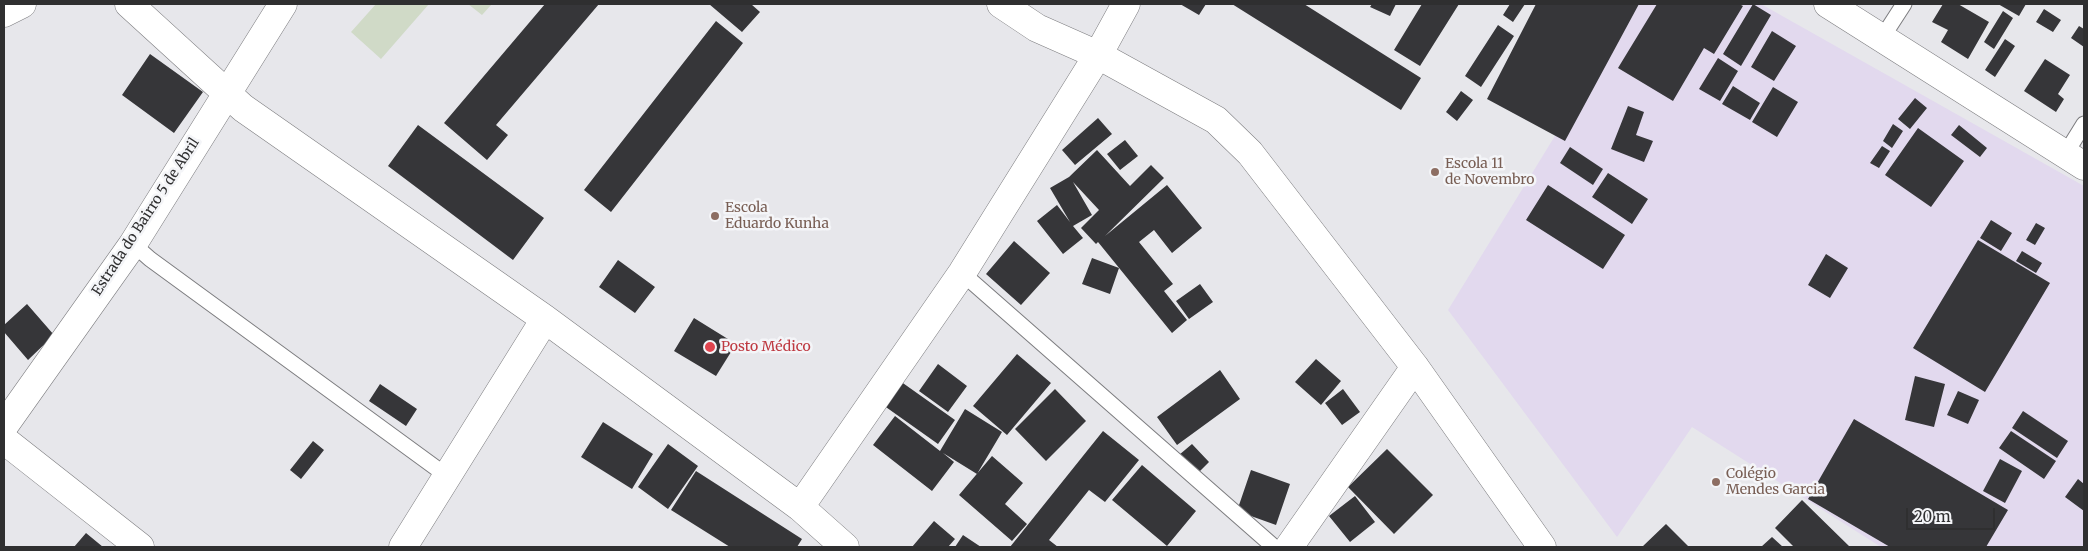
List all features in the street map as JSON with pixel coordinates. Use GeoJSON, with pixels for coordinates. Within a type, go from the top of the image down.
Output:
{"type":"FeatureCollection","features":[{"type":"Feature","properties":{"kind":"street"},"geometry":{"type":"LineString","coordinates":[[4,13],[22,4]]}},
{"type":"Feature","properties":{"kind":"street"},"geometry":{"type":"LineString","coordinates":[[129,4],[243,108],[545,319],[800,507],[834,544]]}},
{"type":"Feature","properties":{"kind":"street","name":"Estrada do Bairro 5 de Abril"},"geometry":{"type":"LineString","coordinates":[[4,426],[133,244],[226,92],[283,4]]}},
{"type":"Feature","properties":{"kind":"street"},"geometry":{"type":"LineString","coordinates":[[1001,4],[1037,28],[1098,55],[1216,120],[1250,153],[1415,367],[1542,547]]}},
{"type":"Feature","properties":{"kind":"street"},"geometry":{"type":"LineString","coordinates":[[800,507],[962,273],[1098,55],[1126,4]]}},
{"type":"Feature","properties":{"kind":"street"},"geometry":{"type":"LineString","coordinates":[[1828,4],[2075,159]]}},
{"type":"Feature","properties":{"kind":"street"},"geometry":{"type":"LineString","coordinates":[[403,547],[545,319]]}},
{"type":"Feature","properties":{"kind":"street"},"geometry":{"type":"LineString","coordinates":[[1289,547],[1415,367]]}},
{"type":"Feature","properties":{"kind":"street"},"geometry":{"type":"LineString","coordinates":[[4,440],[140,547]]}},
{"type":"Feature","properties":{"kind":"lane"},"geometry":{"type":"LineString","coordinates":[[1882,38],[1904,4]]}},
{"type":"Feature","properties":{"kind":"lane"},"geometry":{"type":"LineString","coordinates":[[2075,159],[2084,124]]}},
{"type":"Feature","properties":{"kind":"lane"},"geometry":{"type":"LineString","coordinates":[[133,244],[150,259],[447,476]]}},
{"type":"Feature","properties":{"kind":"lane"},"geometry":{"type":"LineString","coordinates":[[962,273],[1274,547]]}},
{"type":"Feature","properties":{"kind":"shaded area"},"geometry":{"type":"Polygon","coordinates":[[[1636,4],[1761,4],[2084,186],[2084,547],[1881,547],[1692,427],[1617,537],[1448,310],[1636,4]]]}},
{"type":"Feature","properties":{"kind":"green space"},"geometry":{"type":"Polygon","coordinates":[[[376,4],[429,4],[381,59],[351,32],[376,4]]]}},
{"type":"Feature","properties":{"kind":"green space"},"geometry":{"type":"Polygon","coordinates":[[[468,4],[492,4],[482,15],[468,4]]]}},
{"type":"Feature","properties":{"kind":"building"},"geometry":{"type":"Polygon","coordinates":[[[545,4],[599,4],[496,125],[508,135],[487,160],[444,123],[545,4]]]}},
{"type":"Feature","properties":{"kind":"building"},"geometry":{"type":"Polygon","coordinates":[[[709,4],[751,4],[760,12],[742,32],[709,4]]]}},
{"type":"Feature","properties":{"kind":"building"},"geometry":{"type":"Polygon","coordinates":[[[1180,4],[1206,4],[1199,15],[1180,4]]]}},
{"type":"Feature","properties":{"kind":"building"},"geometry":{"type":"Polygon","coordinates":[[[1232,4],[1304,4],[1421,78],[1401,110],[1232,4]]]}},
{"type":"Feature","properties":{"kind":"building"},"geometry":{"type":"Polygon","coordinates":[[[1372,4],[1396,4],[1390,16],[1370,7],[1372,4]]]}},
{"type":"Feature","properties":{"kind":"building"},"geometry":{"type":"Polygon","coordinates":[[[1422,4],[1459,4],[1420,66],[1394,50],[1422,4]]]}},
{"type":"Feature","properties":{"kind":"building"},"geometry":{"type":"Polygon","coordinates":[[[1510,4],[1525,4],[1513,22],[1503,15],[1510,4]]]}},
{"type":"Feature","properties":{"kind":"building"},"geometry":{"type":"Polygon","coordinates":[[[1536,4],[1639,4],[1565,141],[1487,99],[1536,4]]]}},
{"type":"Feature","properties":{"kind":"building"},"geometry":{"type":"Polygon","coordinates":[[[1657,4],[1739,4],[1743,6],[1714,54],[1704,48],[1673,101],[1618,68],[1657,4]]]}},
{"type":"Feature","properties":{"kind":"building"},"geometry":{"type":"Polygon","coordinates":[[[1753,4],[1771,15],[1741,66],[1723,54],[1753,4]]]}},
{"type":"Feature","properties":{"kind":"building"},"geometry":{"type":"Polygon","coordinates":[[[1943,4],[1958,4],[1989,22],[1968,59],[1941,42],[1948,30],[1932,22],[1943,4]]]}},
{"type":"Feature","properties":{"kind":"building"},"geometry":{"type":"Polygon","coordinates":[[[1998,4],[2026,4],[2019,16],[1998,4]]]}},
{"type":"Feature","properties":{"kind":"building"},"geometry":{"type":"Polygon","coordinates":[[[2044,9],[2061,20],[2053,32],[2036,22],[2044,9]]]}},
{"type":"Feature","properties":{"kind":"building"},"geometry":{"type":"Polygon","coordinates":[[[2003,11],[2013,18],[1994,49],[1984,42],[2003,11]]]}},
{"type":"Feature","properties":{"kind":"building"},"geometry":{"type":"Polygon","coordinates":[[[716,21],[743,43],[611,212],[584,190],[716,21]]]}},
{"type":"Feature","properties":{"kind":"building"},"geometry":{"type":"Polygon","coordinates":[[[1498,25],[1514,36],[1481,87],[1465,76],[1498,25]]]}},
{"type":"Feature","properties":{"kind":"building"},"geometry":{"type":"Polygon","coordinates":[[[2079,26],[2084,29],[2084,47],[2071,38],[2079,26]]]}},
{"type":"Feature","properties":{"kind":"building"},"geometry":{"type":"Polygon","coordinates":[[[1772,31],[1796,46],[1774,81],[1751,67],[1772,31]]]}},
{"type":"Feature","properties":{"kind":"building"},"geometry":{"type":"Polygon","coordinates":[[[2005,39],[2015,46],[1995,77],[1985,70],[2005,39]]]}},
{"type":"Feature","properties":{"kind":"building"},"geometry":{"type":"Polygon","coordinates":[[[150,54],[203,92],[174,133],[122,95],[150,54]]]}},
{"type":"Feature","properties":{"kind":"building"},"geometry":{"type":"Polygon","coordinates":[[[1718,58],[1738,71],[1720,101],[1699,89],[1718,58]]]}},
{"type":"Feature","properties":{"kind":"building"},"geometry":{"type":"Polygon","coordinates":[[[2045,59],[2070,75],[2058,94],[2064,99],[2056,112],[2024,91],[2045,59]]]}},
{"type":"Feature","properties":{"kind":"building"},"geometry":{"type":"Polygon","coordinates":[[[1733,86],[1760,103],[1750,120],[1722,104],[1733,86]]]}},
{"type":"Feature","properties":{"kind":"building"},"geometry":{"type":"Polygon","coordinates":[[[1773,87],[1798,102],[1777,137],[1752,122],[1773,87]]]}},
{"type":"Feature","properties":{"kind":"building"},"geometry":{"type":"Polygon","coordinates":[[[1461,91],[1473,100],[1457,121],[1446,112],[1461,91]]]}},
{"type":"Feature","properties":{"kind":"building"},"geometry":{"type":"Polygon","coordinates":[[[1915,98],[1927,108],[1910,129],[1898,119],[1915,98]]]}},
{"type":"Feature","properties":{"kind":"building"},"geometry":{"type":"Polygon","coordinates":[[[1628,106],[1644,112],[1636,135],[1653,141],[1644,162],[1611,149],[1628,106]]]}},
{"type":"Feature","properties":{"kind":"building"},"geometry":{"type":"Polygon","coordinates":[[[1098,118],[1112,134],[1075,165],[1062,150],[1098,118]]]}},
{"type":"Feature","properties":{"kind":"building"},"geometry":{"type":"Polygon","coordinates":[[[1893,124],[1903,131],[1892,148],[1883,141],[1893,124]]]}},
{"type":"Feature","properties":{"kind":"building"},"geometry":{"type":"Polygon","coordinates":[[[418,125],[544,218],[513,260],[388,166],[418,125]]]}},
{"type":"Feature","properties":{"kind":"building"},"geometry":{"type":"Polygon","coordinates":[[[1959,125],[1987,148],[1980,157],[1951,135],[1959,125]]]}},
{"type":"Feature","properties":{"kind":"building"},"geometry":{"type":"Polygon","coordinates":[[[1918,128],[1964,161],[1931,207],[1885,175],[1918,128]]]}},
{"type":"Feature","properties":{"kind":"building"},"geometry":{"type":"Polygon","coordinates":[[[1125,140],[1138,156],[1120,170],[1107,154],[1125,140]]]}},
{"type":"Feature","properties":{"kind":"building"},"geometry":{"type":"Polygon","coordinates":[[[1882,146],[1890,151],[1879,168],[1870,163],[1882,146]]]}},
{"type":"Feature","properties":{"kind":"building"},"geometry":{"type":"Polygon","coordinates":[[[1570,147],[1603,169],[1593,185],[1560,163],[1570,147]]]}},
{"type":"Feature","properties":{"kind":"building"},"geometry":{"type":"Polygon","coordinates":[[[1097,150],[1130,186],[1151,165],[1164,178],[1105,236],[1167,185],[1202,228],[1172,253],[1154,230],[1139,242],[1173,284],[1164,291],[1187,320],[1172,333],[1098,242],[1096,244],[1081,228],[1099,210],[1073,182],[1092,215],[1073,226],[1083,238],[1063,254],[1037,221],[1057,205],[1070,222],[1050,188],[1069,177],[1097,150]]]}},
{"type":"Feature","properties":{"kind":"building"},"geometry":{"type":"Polygon","coordinates":[[[1608,173],[1648,199],[1632,224],[1592,197],[1608,173]]]}},
{"type":"Feature","properties":{"kind":"building"},"geometry":{"type":"Polygon","coordinates":[[[1548,185],[1625,235],[1603,269],[1526,220],[1548,185]]]}},
{"type":"Feature","properties":{"kind":"building"},"geometry":{"type":"Polygon","coordinates":[[[1991,220],[2012,233],[2001,251],[1980,238],[1991,220]]]}},
{"type":"Feature","properties":{"kind":"building"},"geometry":{"type":"Polygon","coordinates":[[[2036,223],[2045,228],[2035,245],[2026,240],[2036,223]]]}},
{"type":"Feature","properties":{"kind":"building"},"geometry":{"type":"Polygon","coordinates":[[[1978,240],[2050,283],[1985,392],[1913,348],[1978,240]]]}},
{"type":"Feature","properties":{"kind":"building"},"geometry":{"type":"Polygon","coordinates":[[[1014,241],[1050,273],[1021,305],[986,274],[1014,241]]]}},
{"type":"Feature","properties":{"kind":"building"},"geometry":{"type":"Polygon","coordinates":[[[2022,251],[2042,263],[2036,273],[2016,261],[2022,251]]]}},
{"type":"Feature","properties":{"kind":"building"},"geometry":{"type":"Polygon","coordinates":[[[1826,254],[1848,268],[1830,298],[1808,285],[1826,254]]]}},
{"type":"Feature","properties":{"kind":"building"},"geometry":{"type":"Polygon","coordinates":[[[1092,258],[1119,268],[1110,294],[1082,284],[1092,258]]]}},
{"type":"Feature","properties":{"kind":"building"},"geometry":{"type":"Polygon","coordinates":[[[618,260],[655,287],[635,313],[599,287],[618,260]]]}},
{"type":"Feature","properties":{"kind":"building"},"geometry":{"type":"Polygon","coordinates":[[[1200,284],[1213,302],[1189,319],[1176,301],[1200,284]]]}},
{"type":"Feature","properties":{"kind":"building"},"geometry":{"type":"Polygon","coordinates":[[[27,304],[54,335],[28,360],[4,332],[4,325],[27,304]]]}},
{"type":"Feature","properties":{"kind":"building"},"geometry":{"type":"Polygon","coordinates":[[[694,318],[736,344],[716,376],[674,351],[694,318]]]}},
{"type":"Feature","properties":{"kind":"building"},"geometry":{"type":"Polygon","coordinates":[[[1017,354],[1051,383],[1007,435],[973,406],[1017,354]]]}},
{"type":"Feature","properties":{"kind":"building"},"geometry":{"type":"Polygon","coordinates":[[[1316,359],[1341,381],[1321,405],[1295,382],[1316,359]]]}},
{"type":"Feature","properties":{"kind":"building"},"geometry":{"type":"Polygon","coordinates":[[[938,364],[967,386],[948,412],[919,391],[938,364]]]}},
{"type":"Feature","properties":{"kind":"building"},"geometry":{"type":"Polygon","coordinates":[[[1220,370],[1240,399],[1177,445],[1157,417],[1220,370]]]}},
{"type":"Feature","properties":{"kind":"building"},"geometry":{"type":"Polygon","coordinates":[[[1915,376],[1945,384],[1934,427],[1905,420],[1915,376]]]}},
{"type":"Feature","properties":{"kind":"building"},"geometry":{"type":"Polygon","coordinates":[[[900,381],[955,420],[938,444],[883,405],[900,381]]]}},
{"type":"Feature","properties":{"kind":"building"},"geometry":{"type":"Polygon","coordinates":[[[380,384],[417,409],[406,426],[369,401],[380,384]]]}},
{"type":"Feature","properties":{"kind":"building"},"geometry":{"type":"Polygon","coordinates":[[[1055,389],[1086,421],[1046,461],[1015,429],[1055,389]]]}},
{"type":"Feature","properties":{"kind":"building"},"geometry":{"type":"Polygon","coordinates":[[[1343,389],[1360,412],[1342,425],[1325,403],[1343,389]]]}},
{"type":"Feature","properties":{"kind":"building"},"geometry":{"type":"Polygon","coordinates":[[[1958,391],[1979,400],[1968,424],[1947,415],[1958,391]]]}},
{"type":"Feature","properties":{"kind":"building"},"geometry":{"type":"Polygon","coordinates":[[[965,409],[1002,432],[977,474],[943,453],[954,462],[932,491],[873,445],[895,416],[940,451],[965,409]]]}},
{"type":"Feature","properties":{"kind":"building"},"geometry":{"type":"Polygon","coordinates":[[[2023,411],[2068,441],[2057,458],[2012,428],[2023,411]]]}},
{"type":"Feature","properties":{"kind":"building"},"geometry":{"type":"Polygon","coordinates":[[[1854,419],[2008,510],[1986,547],[1890,547],[1808,499],[1854,419]]]}},
{"type":"Feature","properties":{"kind":"building"},"geometry":{"type":"Polygon","coordinates":[[[603,422],[653,454],[632,489],[581,457],[603,422]]]}},
{"type":"Feature","properties":{"kind":"building"},"geometry":{"type":"Polygon","coordinates":[[[1103,431],[1139,460],[1105,502],[1089,490],[1049,540],[1058,547],[1010,547],[1103,431]]]}},
{"type":"Feature","properties":{"kind":"building"},"geometry":{"type":"Polygon","coordinates":[[[2011,431],[2056,461],[2044,479],[1999,448],[2011,431]]]}},
{"type":"Feature","properties":{"kind":"building"},"geometry":{"type":"Polygon","coordinates":[[[313,441],[324,450],[301,479],[290,470],[313,441]]]}},
{"type":"Feature","properties":{"kind":"building"},"geometry":{"type":"Polygon","coordinates":[[[668,444],[698,466],[668,509],[638,487],[668,444]]]}},
{"type":"Feature","properties":{"kind":"building"},"geometry":{"type":"Polygon","coordinates":[[[1192,444],[1209,462],[1197,474],[1179,455],[1192,444]]]}},
{"type":"Feature","properties":{"kind":"building"},"geometry":{"type":"Polygon","coordinates":[[[1387,449],[1433,495],[1394,534],[1348,487],[1387,449]]]}},
{"type":"Feature","properties":{"kind":"building"},"geometry":{"type":"Polygon","coordinates":[[[992,456],[1023,483],[1005,504],[1027,524],[1012,541],[959,495],[992,456]]]}},
{"type":"Feature","properties":{"kind":"building"},"geometry":{"type":"Polygon","coordinates":[[[2000,459],[2022,471],[2005,503],[1983,491],[2000,459]]]}},
{"type":"Feature","properties":{"kind":"building"},"geometry":{"type":"Polygon","coordinates":[[[1142,465],[1196,511],[1167,546],[1112,500],[1142,465]]]}},
{"type":"Feature","properties":{"kind":"building"},"geometry":{"type":"Polygon","coordinates":[[[1251,470],[1290,484],[1276,525],[1237,511],[1251,470]]]}},
{"type":"Feature","properties":{"kind":"building"},"geometry":{"type":"Polygon","coordinates":[[[696,471],[802,539],[797,547],[730,547],[671,510],[696,471]]]}},
{"type":"Feature","properties":{"kind":"building"},"geometry":{"type":"Polygon","coordinates":[[[2078,479],[2084,484],[2084,511],[2065,497],[2078,479]]]}},
{"type":"Feature","properties":{"kind":"building"},"geometry":{"type":"Polygon","coordinates":[[[1355,496],[1375,522],[1350,542],[1329,516],[1355,496]]]}},
{"type":"Feature","properties":{"kind":"building"},"geometry":{"type":"Polygon","coordinates":[[[1802,500],[1850,547],[1794,547],[1775,528],[1802,500]]]}},
{"type":"Feature","properties":{"kind":"building"},"geometry":{"type":"Polygon","coordinates":[[[934,521],[955,539],[948,547],[912,547],[934,521]]]}},
{"type":"Feature","properties":{"kind":"building"},"geometry":{"type":"Polygon","coordinates":[[[1666,524],[1689,547],[1642,547],[1666,524]]]}},
{"type":"Feature","properties":{"kind":"building"},"geometry":{"type":"Polygon","coordinates":[[[86,533],[103,547],[74,547],[86,533]]]}},
{"type":"Feature","properties":{"kind":"building"},"geometry":{"type":"Polygon","coordinates":[[[963,535],[981,547],[955,547],[963,535]]]}},
{"type":"Feature","properties":{"kind":"building"},"geometry":{"type":"Polygon","coordinates":[[[1772,537],[1783,547],[1761,547],[1772,537]]]}},
{"type":"Feature","properties":{"kind":"place","name":"Escola 11 de Novembro"},"geometry":{"type":"Point","coordinates":[1435,172]}},
{"type":"Feature","properties":{"kind":"place","name":"Escola Eduardo Kunha"},"geometry":{"type":"Point","coordinates":[715,216]}},
{"type":"Feature","properties":{"kind":"place","name":"Posto Médico"},"geometry":{"type":"Point","coordinates":[710,347]}},
{"type":"Feature","properties":{"kind":"place","name":"Colégio Mendes Garcia"},"geometry":{"type":"Point","coordinates":[1716,482]}}]}
